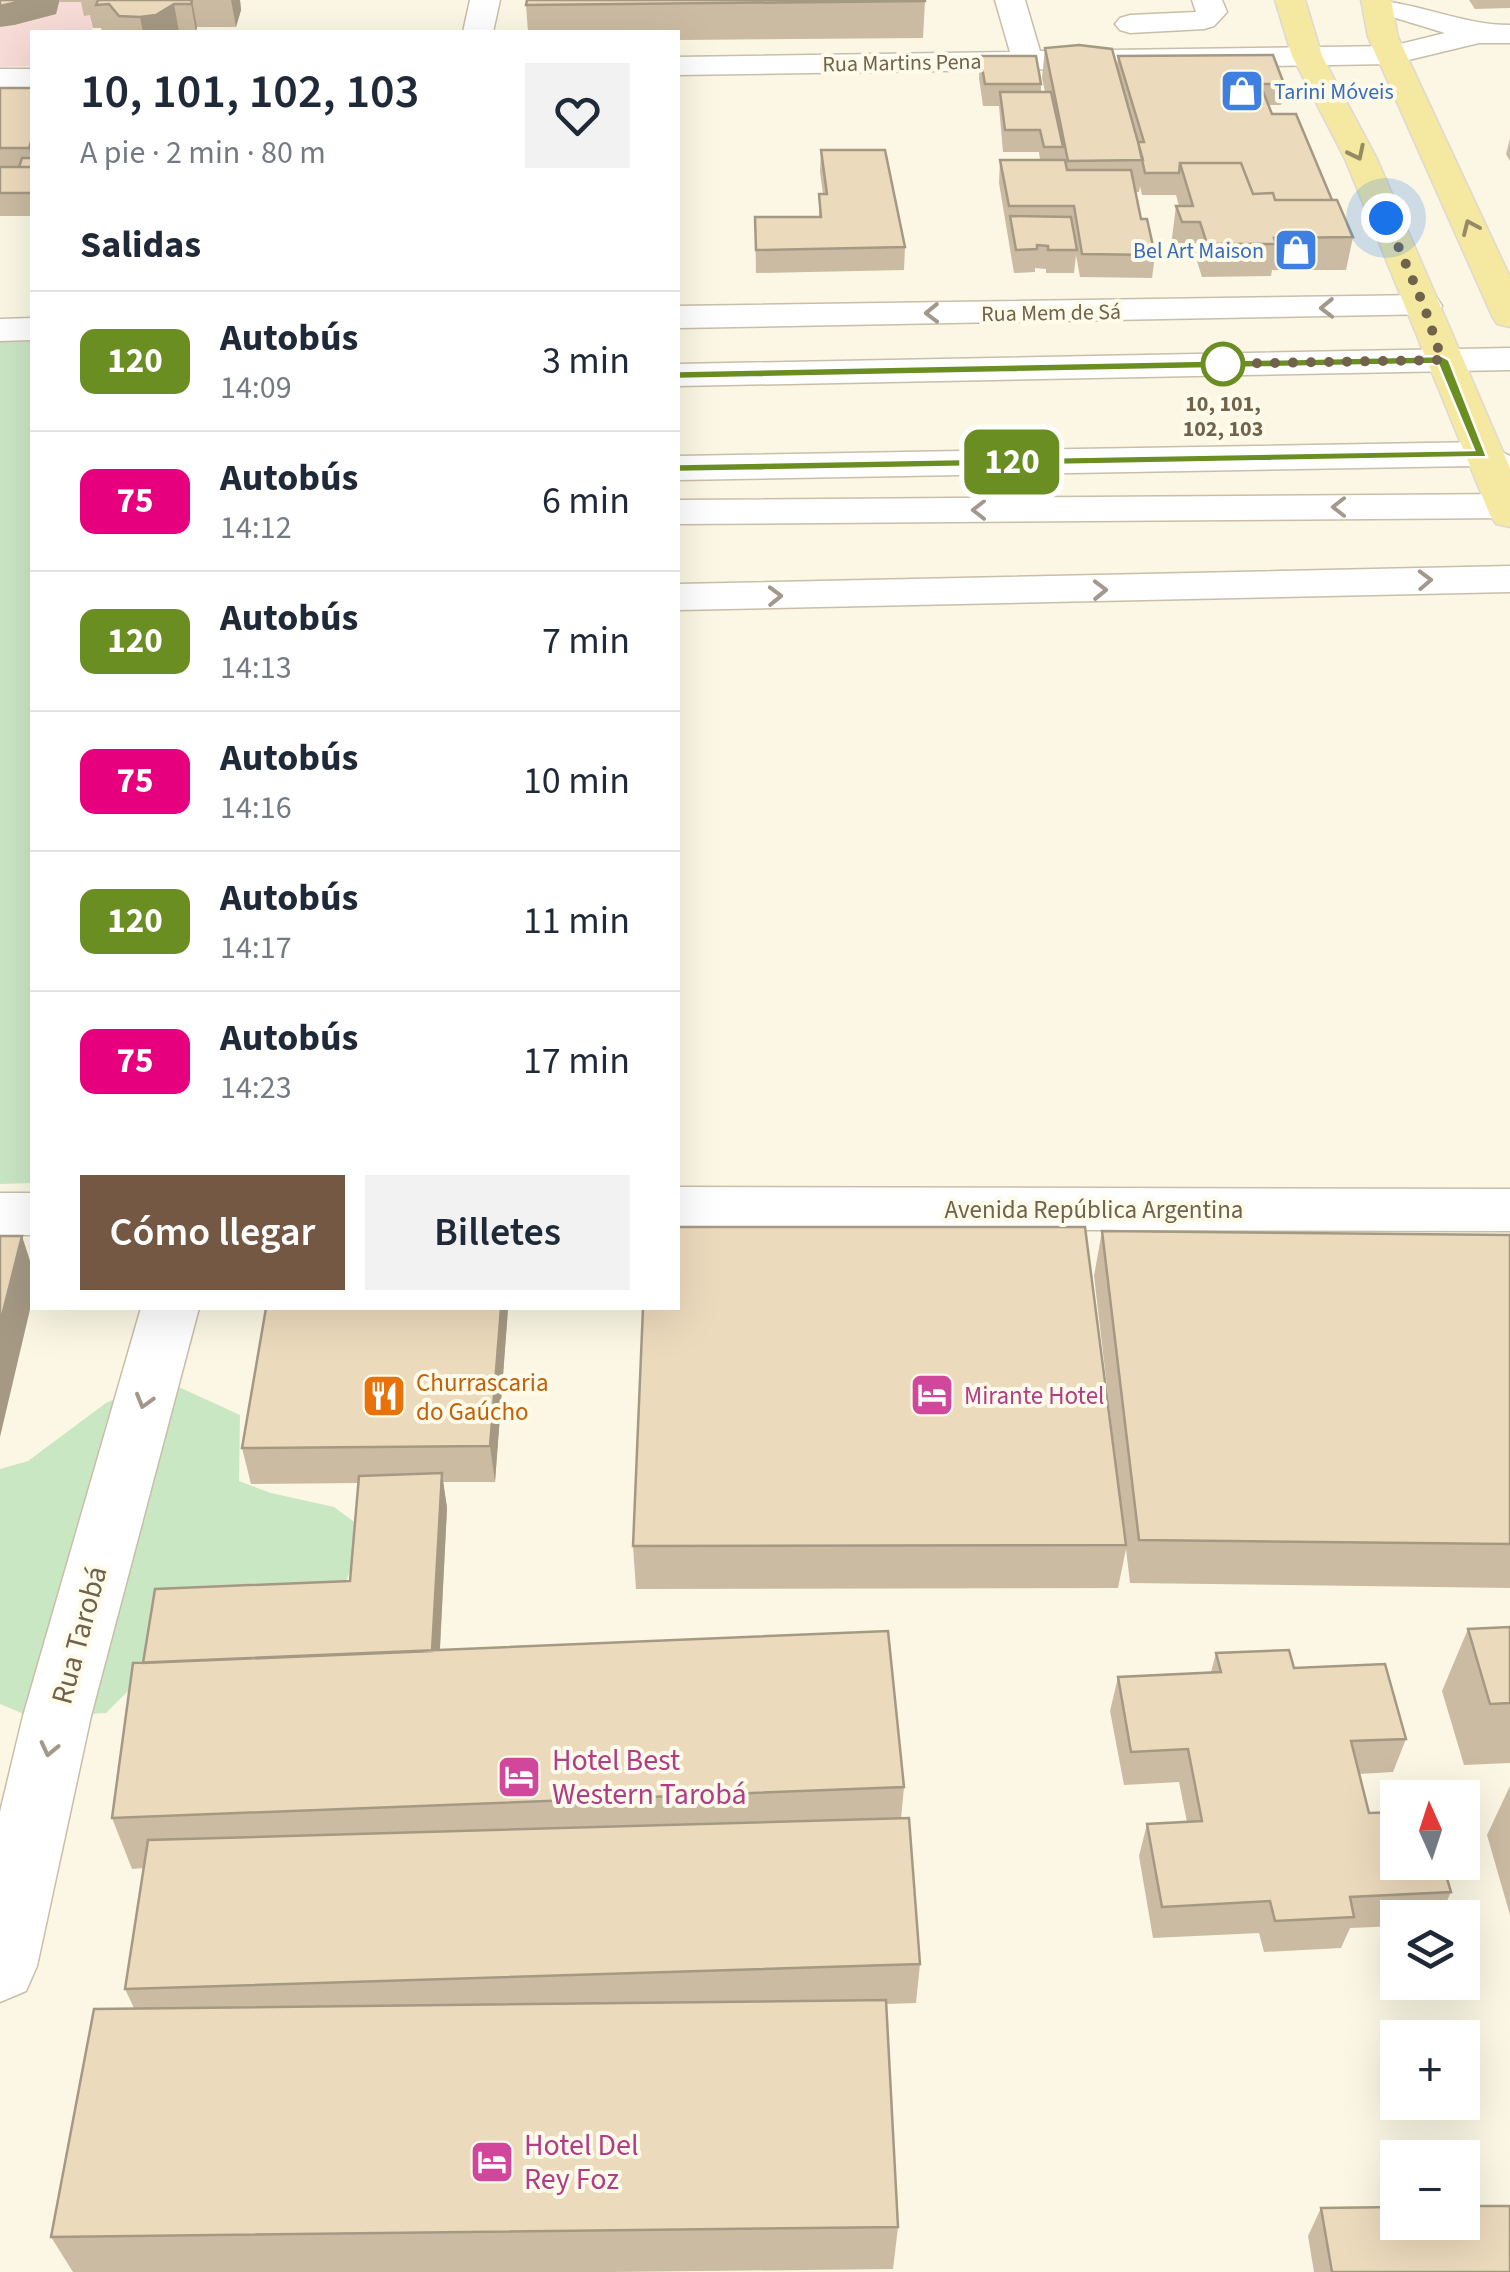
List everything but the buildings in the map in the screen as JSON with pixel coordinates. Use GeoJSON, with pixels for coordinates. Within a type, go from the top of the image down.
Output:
{"type":"FeatureCollection","features":[{"type":"Feature","properties":{"kind":"main road"},"geometry":{"type":"LineString","coordinates":[[1290,0],[1307,56],[1361,159],[1424,306],[1442,360],[1504,491]]}},
{"type":"Feature","properties":{"kind":"main road"},"geometry":{"type":"LineString","coordinates":[[1376,1],[1383,37],[1510,316]]}},
{"type":"Feature","properties":{"kind":"street"},"geometry":{"type":"LineString","coordinates":[[478,30],[486,0]]}},
{"type":"Feature","properties":{"kind":"street"},"geometry":{"type":"LineString","coordinates":[[1093,24],[1204,20],[1212,12],[1207,0]]}},
{"type":"Feature","properties":{"kind":"street"},"geometry":{"type":"LineString","coordinates":[[1376,1],[1479,34],[1510,34]]}},
{"type":"Feature","properties":{"kind":"street"},"geometry":{"type":"LineString","coordinates":[[1013,13],[1055,25]]}},
{"type":"Feature","properties":{"kind":"street"},"geometry":{"type":"LineString","coordinates":[[1013,13],[1027,60]]}},
{"type":"Feature","properties":{"kind":"street","name":"Rua Martins Pena"},"geometry":{"type":"LineString","coordinates":[[680,66],[1392,55],[1479,34]]}},
{"type":"Feature","properties":{"kind":"street"},"geometry":{"type":"LineString","coordinates":[[0,78],[30,78]]}},
{"type":"Feature","properties":{"kind":"street","name":"Rua Mem de Sá"},"geometry":{"type":"LineString","coordinates":[[680,317],[1424,306]]}},
{"type":"Feature","properties":{"kind":"street"},"geometry":{"type":"LineString","coordinates":[[0,330],[30,329]]}},
{"type":"Feature","properties":{"kind":"street"},"geometry":{"type":"LineString","coordinates":[[680,375],[1510,359]]}},
{"type":"Feature","properties":{"kind":"street"},"geometry":{"type":"LineString","coordinates":[[680,468],[1504,491]]}},
{"type":"Feature","properties":{"kind":"street"},"geometry":{"type":"LineString","coordinates":[[680,512],[1504,491]]}},
{"type":"Feature","properties":{"kind":"street"},"geometry":{"type":"LineString","coordinates":[[680,597],[1510,579]]}},
{"type":"Feature","properties":{"kind":"street","name":"Avenida República Argentina"},"geometry":{"type":"LineString","coordinates":[[680,1208],[1510,1210]]}},
{"type":"Feature","properties":{"kind":"street"},"geometry":{"type":"LineString","coordinates":[[0,1214],[30,1214]]}},
{"type":"Feature","properties":{"kind":"street","name":"Rua Tarobá"},"geometry":{"type":"LineString","coordinates":[[0,1966],[57,1716],[169,1310]]}},
{"type":"Feature","properties":{"kind":"shaded area"},"geometry":{"type":"Polygon","coordinates":[[[0,0],[90,0],[98,15],[92,30],[30,30],[30,66],[0,67],[0,0]]]}},
{"type":"Feature","properties":{"kind":"green space"},"geometry":{"type":"Polygon","coordinates":[[[30,341],[30,1183],[0,1184],[0,342],[30,341]]]}},
{"type":"Feature","properties":{"kind":"green space"},"geometry":{"type":"Polygon","coordinates":[[[159,1378],[240,1415],[239,1481],[271,1493],[334,1507],[365,1530],[344,1587],[142,1677],[106,1713],[31,1717],[0,1704],[0,1469],[28,1461],[106,1403],[159,1378]]]}},
{"type":"Feature","properties":{"kind":"bus line","name":"120"},"geometry":{"type":"LineString","coordinates":[[680,375],[1442,360],[1482,454],[680,468]]}},
{"type":"Feature","properties":{"kind":"place","name":"Tarini Móveis"},"geometry":{"type":"Point","coordinates":[1242,91]}},
{"type":"Feature","properties":{"kind":"place","name":"Bel Art Maison"},"geometry":{"type":"Point","coordinates":[1296,250]}},
{"type":"Feature","properties":{"kind":"place","name":"10, 101, 102, 103"},"geometry":{"type":"Point","coordinates":[1223,364]}},
{"type":"Feature","properties":{"kind":"place","name":"Mirante Hotel"},"geometry":{"type":"Point","coordinates":[932,1395]}},
{"type":"Feature","properties":{"kind":"place","name":"Churrascaria do Gaúcho"},"geometry":{"type":"Point","coordinates":[384,1396]}},
{"type":"Feature","properties":{"kind":"place","name":"Hotel Best Western Tarobá"},"geometry":{"type":"Point","coordinates":[519,1777]}},
{"type":"Feature","properties":{"kind":"place","name":"Hotel Del Rey Foz"},"geometry":{"type":"Point","coordinates":[492,2162]}},
{"type":"Feature","properties":{"kind":"route"},"geometry":{"type":"LineString","coordinates":[[1223,364],[1213,364],[1442,360],[1424,306],[1386,218]]}}]}
